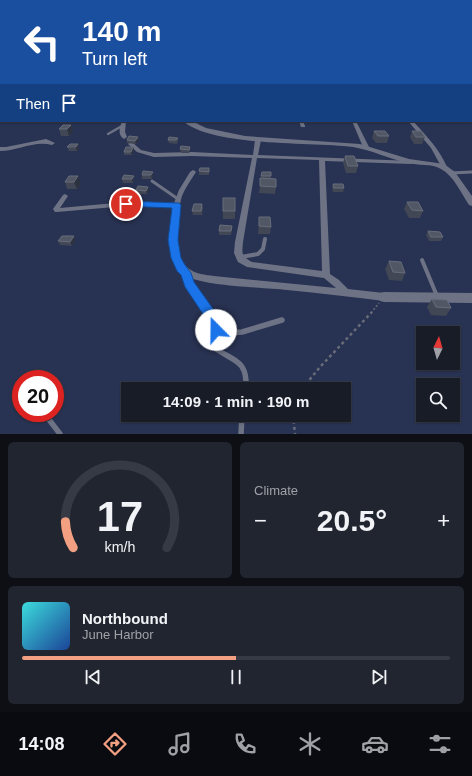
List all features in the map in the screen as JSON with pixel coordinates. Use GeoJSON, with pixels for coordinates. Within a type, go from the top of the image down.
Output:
{"type":"FeatureCollection","features":[{"type":"Feature","properties":{"kind":"street"},"geometry":{"type":"LineString","coordinates":[[188,122],[209,131],[258,140],[339,144],[366,147],[414,162],[447,170]]}},
{"type":"Feature","properties":{"kind":"street"},"geometry":{"type":"LineString","coordinates":[[354,122],[366,147]]}},
{"type":"Feature","properties":{"kind":"street"},"geometry":{"type":"LineString","coordinates":[[411,122],[431,142],[447,170],[472,203]]}},
{"type":"Feature","properties":{"kind":"street"},"geometry":{"type":"LineString","coordinates":[[124,123],[122,132],[124,137]]}},
{"type":"Feature","properties":{"kind":"street"},"geometry":{"type":"LineString","coordinates":[[258,140],[239,242],[238,253],[241,260],[250,265],[326,275],[336,282],[345,292]]}},
{"type":"Feature","properties":{"kind":"street"},"geometry":{"type":"LineString","coordinates":[[0,149],[46,141],[52,143]]}},
{"type":"Feature","properties":{"kind":"street"},"geometry":{"type":"LineString","coordinates":[[131,144],[138,151],[150,154],[414,162]]}},
{"type":"Feature","properties":{"kind":"street"},"geometry":{"type":"LineString","coordinates":[[322,159],[326,275]]}},
{"type":"Feature","properties":{"kind":"street"},"geometry":{"type":"LineString","coordinates":[[193,172],[177,202],[173,240],[176,258],[181,268],[186,273],[230,282],[384,297],[472,298]]}},
{"type":"Feature","properties":{"kind":"street"},"geometry":{"type":"LineString","coordinates":[[66,196],[56,210],[126,204],[177,202]]}},
{"type":"Feature","properties":{"kind":"lane"},"geometry":{"type":"LineString","coordinates":[[108,134],[118,130],[124,123]]}},
{"type":"Feature","properties":{"kind":"lane"},"geometry":{"type":"LineString","coordinates":[[447,170],[472,172]]}},
{"type":"Feature","properties":{"kind":"lane"},"geometry":{"type":"LineString","coordinates":[[152,181],[177,202]]}},
{"type":"Feature","properties":{"kind":"lane"},"geometry":{"type":"LineString","coordinates":[[240,257],[252,257],[261,253],[264,250],[265,239]]}},
{"type":"Feature","properties":{"kind":"lane"},"geometry":{"type":"LineString","coordinates":[[422,260],[437,297]]}},
{"type":"Feature","properties":{"kind":"lane"},"geometry":{"type":"LineString","coordinates":[[186,273],[189,284],[212,317],[216,327],[210,338],[211,345],[240,362],[247,376],[247,382]]}},
{"type":"Feature","properties":{"kind":"lane"},"geometry":{"type":"LineString","coordinates":[[213,334],[242,332],[282,320]]}},
{"type":"Feature","properties":{"kind":"lane"},"geometry":{"type":"LineString","coordinates":[[51,422],[60,434]]}},
{"type":"Feature","properties":{"kind":"lane"},"geometry":{"type":"LineString","coordinates":[[241,434],[242,422]]}},
{"type":"Feature","properties":{"kind":"path"},"geometry":{"type":"LineString","coordinates":[[307,382],[312,375],[370,317],[384,297]]}},
{"type":"Feature","properties":{"kind":"path"},"geometry":{"type":"LineString","coordinates":[[294,422],[295,434]]}},
{"type":"Feature","properties":{"kind":"shaded area"},"geometry":{"type":"Polygon","coordinates":[[[0,122],[472,122],[472,434],[0,434],[0,122]]]}},
{"type":"Feature","properties":{"kind":"building"},"geometry":{"type":"Polygon","coordinates":[[[63,125],[71,125],[67,129],[59,129],[63,125]]]}},
{"type":"Feature","properties":{"kind":"building"},"geometry":{"type":"Polygon","coordinates":[[[374,131],[385,131],[389,136],[378,136],[374,131]]]}},
{"type":"Feature","properties":{"kind":"building"},"geometry":{"type":"Polygon","coordinates":[[[412,131],[421,131],[425,137],[416,137],[412,131]]]}},
{"type":"Feature","properties":{"kind":"building"},"geometry":{"type":"Polygon","coordinates":[[[129,136],[138,137],[135,141],[127,140],[129,136]]]}},
{"type":"Feature","properties":{"kind":"building"},"geometry":{"type":"Polygon","coordinates":[[[169,137],[178,138],[176,140],[168,140],[169,137]]]}},
{"type":"Feature","properties":{"kind":"building"},"geometry":{"type":"Polygon","coordinates":[[[70,144],[78,144],[76,147],[67,147],[70,144]]]}},
{"type":"Feature","properties":{"kind":"building"},"geometry":{"type":"Polygon","coordinates":[[[181,146],[190,147],[189,150],[180,149],[181,146]]]}},
{"type":"Feature","properties":{"kind":"building"},"geometry":{"type":"Polygon","coordinates":[[[126,147],[133,147],[131,152],[124,152],[126,147]]]}},
{"type":"Feature","properties":{"kind":"building"},"geometry":{"type":"Polygon","coordinates":[[[345,156],[354,156],[358,166],[348,166],[345,156]]]}},
{"type":"Feature","properties":{"kind":"building"},"geometry":{"type":"Polygon","coordinates":[[[200,168],[209,168],[209,172],[199,171],[200,168]]]}},
{"type":"Feature","properties":{"kind":"building"},"geometry":{"type":"Polygon","coordinates":[[[143,171],[153,172],[151,175],[142,175],[143,171]]]}},
{"type":"Feature","properties":{"kind":"building"},"geometry":{"type":"Polygon","coordinates":[[[262,172],[271,172],[271,176],[261,176],[262,172]]]}},
{"type":"Feature","properties":{"kind":"building"},"geometry":{"type":"Polygon","coordinates":[[[124,175],[134,176],[132,179],[122,179],[124,175]]]}},
{"type":"Feature","properties":{"kind":"building"},"geometry":{"type":"Polygon","coordinates":[[[69,176],[78,176],[74,182],[65,182],[69,176]]]}},
{"type":"Feature","properties":{"kind":"building"},"geometry":{"type":"Polygon","coordinates":[[[260,178],[276,179],[276,187],[260,186],[260,178]]]}},
{"type":"Feature","properties":{"kind":"building"},"geometry":{"type":"Polygon","coordinates":[[[333,184],[343,184],[344,188],[334,188],[333,184]]]}},
{"type":"Feature","properties":{"kind":"building"},"geometry":{"type":"Polygon","coordinates":[[[138,186],[148,187],[146,191],[136,190],[138,186]]]}},
{"type":"Feature","properties":{"kind":"building"},"geometry":{"type":"Polygon","coordinates":[[[223,198],[235,198],[235,211],[223,211],[223,198]]]}},
{"type":"Feature","properties":{"kind":"building"},"geometry":{"type":"Polygon","coordinates":[[[407,202],[418,202],[423,211],[412,210],[407,202]]]}},
{"type":"Feature","properties":{"kind":"building"},"geometry":{"type":"Polygon","coordinates":[[[194,204],[202,204],[201,211],[192,211],[194,204]]]}},
{"type":"Feature","properties":{"kind":"building"},"geometry":{"type":"Polygon","coordinates":[[[259,217],[270,217],[271,227],[259,226],[259,217]]]}},
{"type":"Feature","properties":{"kind":"building"},"geometry":{"type":"Polygon","coordinates":[[[220,225],[232,226],[231,231],[219,231],[220,225]]]}},
{"type":"Feature","properties":{"kind":"building"},"geometry":{"type":"Polygon","coordinates":[[[428,231],[440,232],[443,237],[431,237],[428,231]]]}},
{"type":"Feature","properties":{"kind":"building"},"geometry":{"type":"Polygon","coordinates":[[[62,236],[74,236],[70,242],[58,241],[62,236]]]}},
{"type":"Feature","properties":{"kind":"building"},"geometry":{"type":"Polygon","coordinates":[[[389,261],[401,262],[405,273],[393,272],[389,261]]]}},
{"type":"Feature","properties":{"kind":"building"},"geometry":{"type":"Polygon","coordinates":[[[432,299],[447,300],[451,308],[436,307],[432,299]]]}},
{"type":"Feature","properties":{"kind":"route"},"geometry":{"type":"LineString","coordinates":[[126,204],[176,205],[173,240],[176,258],[181,268],[186,273],[189,284],[212,317],[216,330]]}}]}
